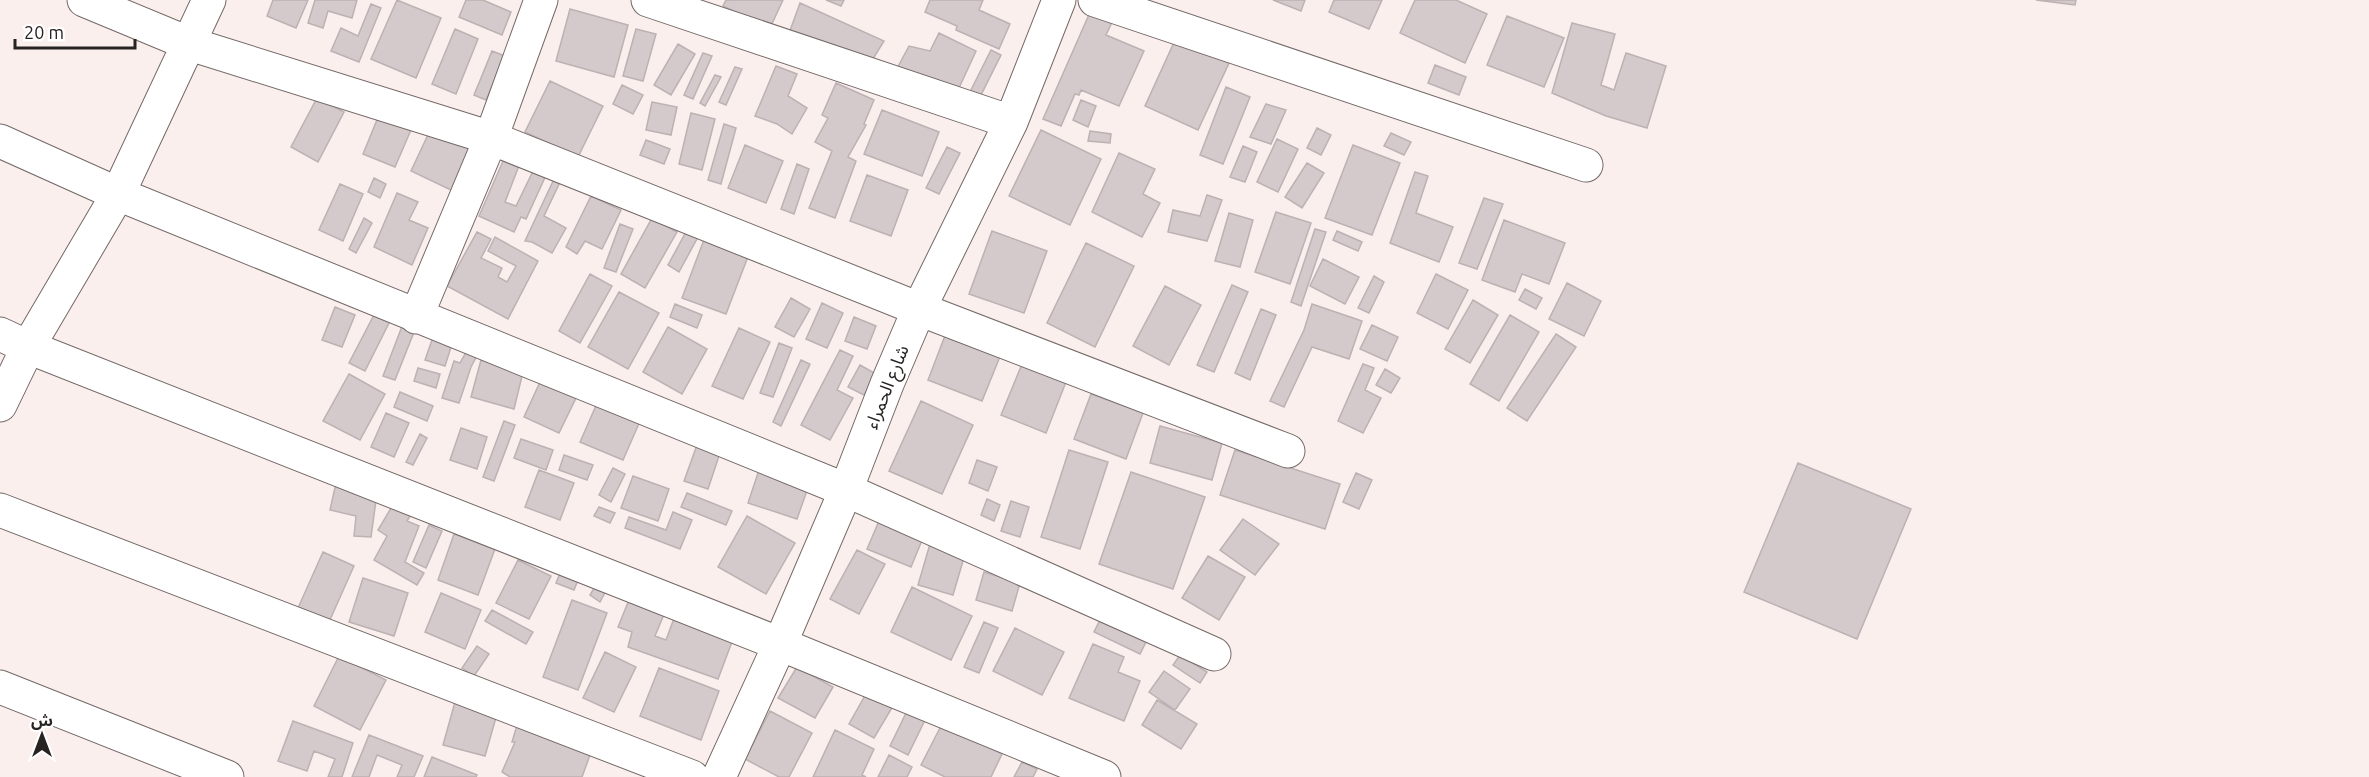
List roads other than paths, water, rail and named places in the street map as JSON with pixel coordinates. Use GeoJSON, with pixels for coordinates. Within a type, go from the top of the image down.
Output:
{"type":"FeatureCollection","features":[{"type":"Feature","properties":{"kind":"street"},"geometry":{"type":"LineString","coordinates":[[84,0],[190,44],[491,138],[919,309],[1288,451]]}},
{"type":"Feature","properties":{"kind":"street"},"geometry":{"type":"LineString","coordinates":[[0,405],[14,341],[118,194],[210,0]]}},
{"type":"Feature","properties":{"kind":"street"},"geometry":{"type":"LineString","coordinates":[[416,317],[491,138],[541,0]]}},
{"type":"Feature","properties":{"kind":"street"},"geometry":{"type":"LineString","coordinates":[[648,0],[1011,122]]}},
{"type":"Feature","properties":{"kind":"street","name":"شارع الحمراء"},"geometry":{"type":"LineString","coordinates":[[719,777],[780,644],[846,490],[919,309],[1011,122],[1059,0]]}},
{"type":"Feature","properties":{"kind":"street"},"geometry":{"type":"LineString","coordinates":[[1095,0],[1586,165]]}},
{"type":"Feature","properties":{"kind":"street"},"geometry":{"type":"LineString","coordinates":[[0,141],[118,194],[416,317],[846,490],[1214,654]]}},
{"type":"Feature","properties":{"kind":"street"},"geometry":{"type":"LineString","coordinates":[[14,341],[780,644],[1104,777]]}},
{"type":"Feature","properties":{"kind":"street"},"geometry":{"type":"LineString","coordinates":[[0,510],[692,777]]}},
{"type":"Feature","properties":{"kind":"street"},"geometry":{"type":"LineString","coordinates":[[0,687],[227,777]]}}]}
